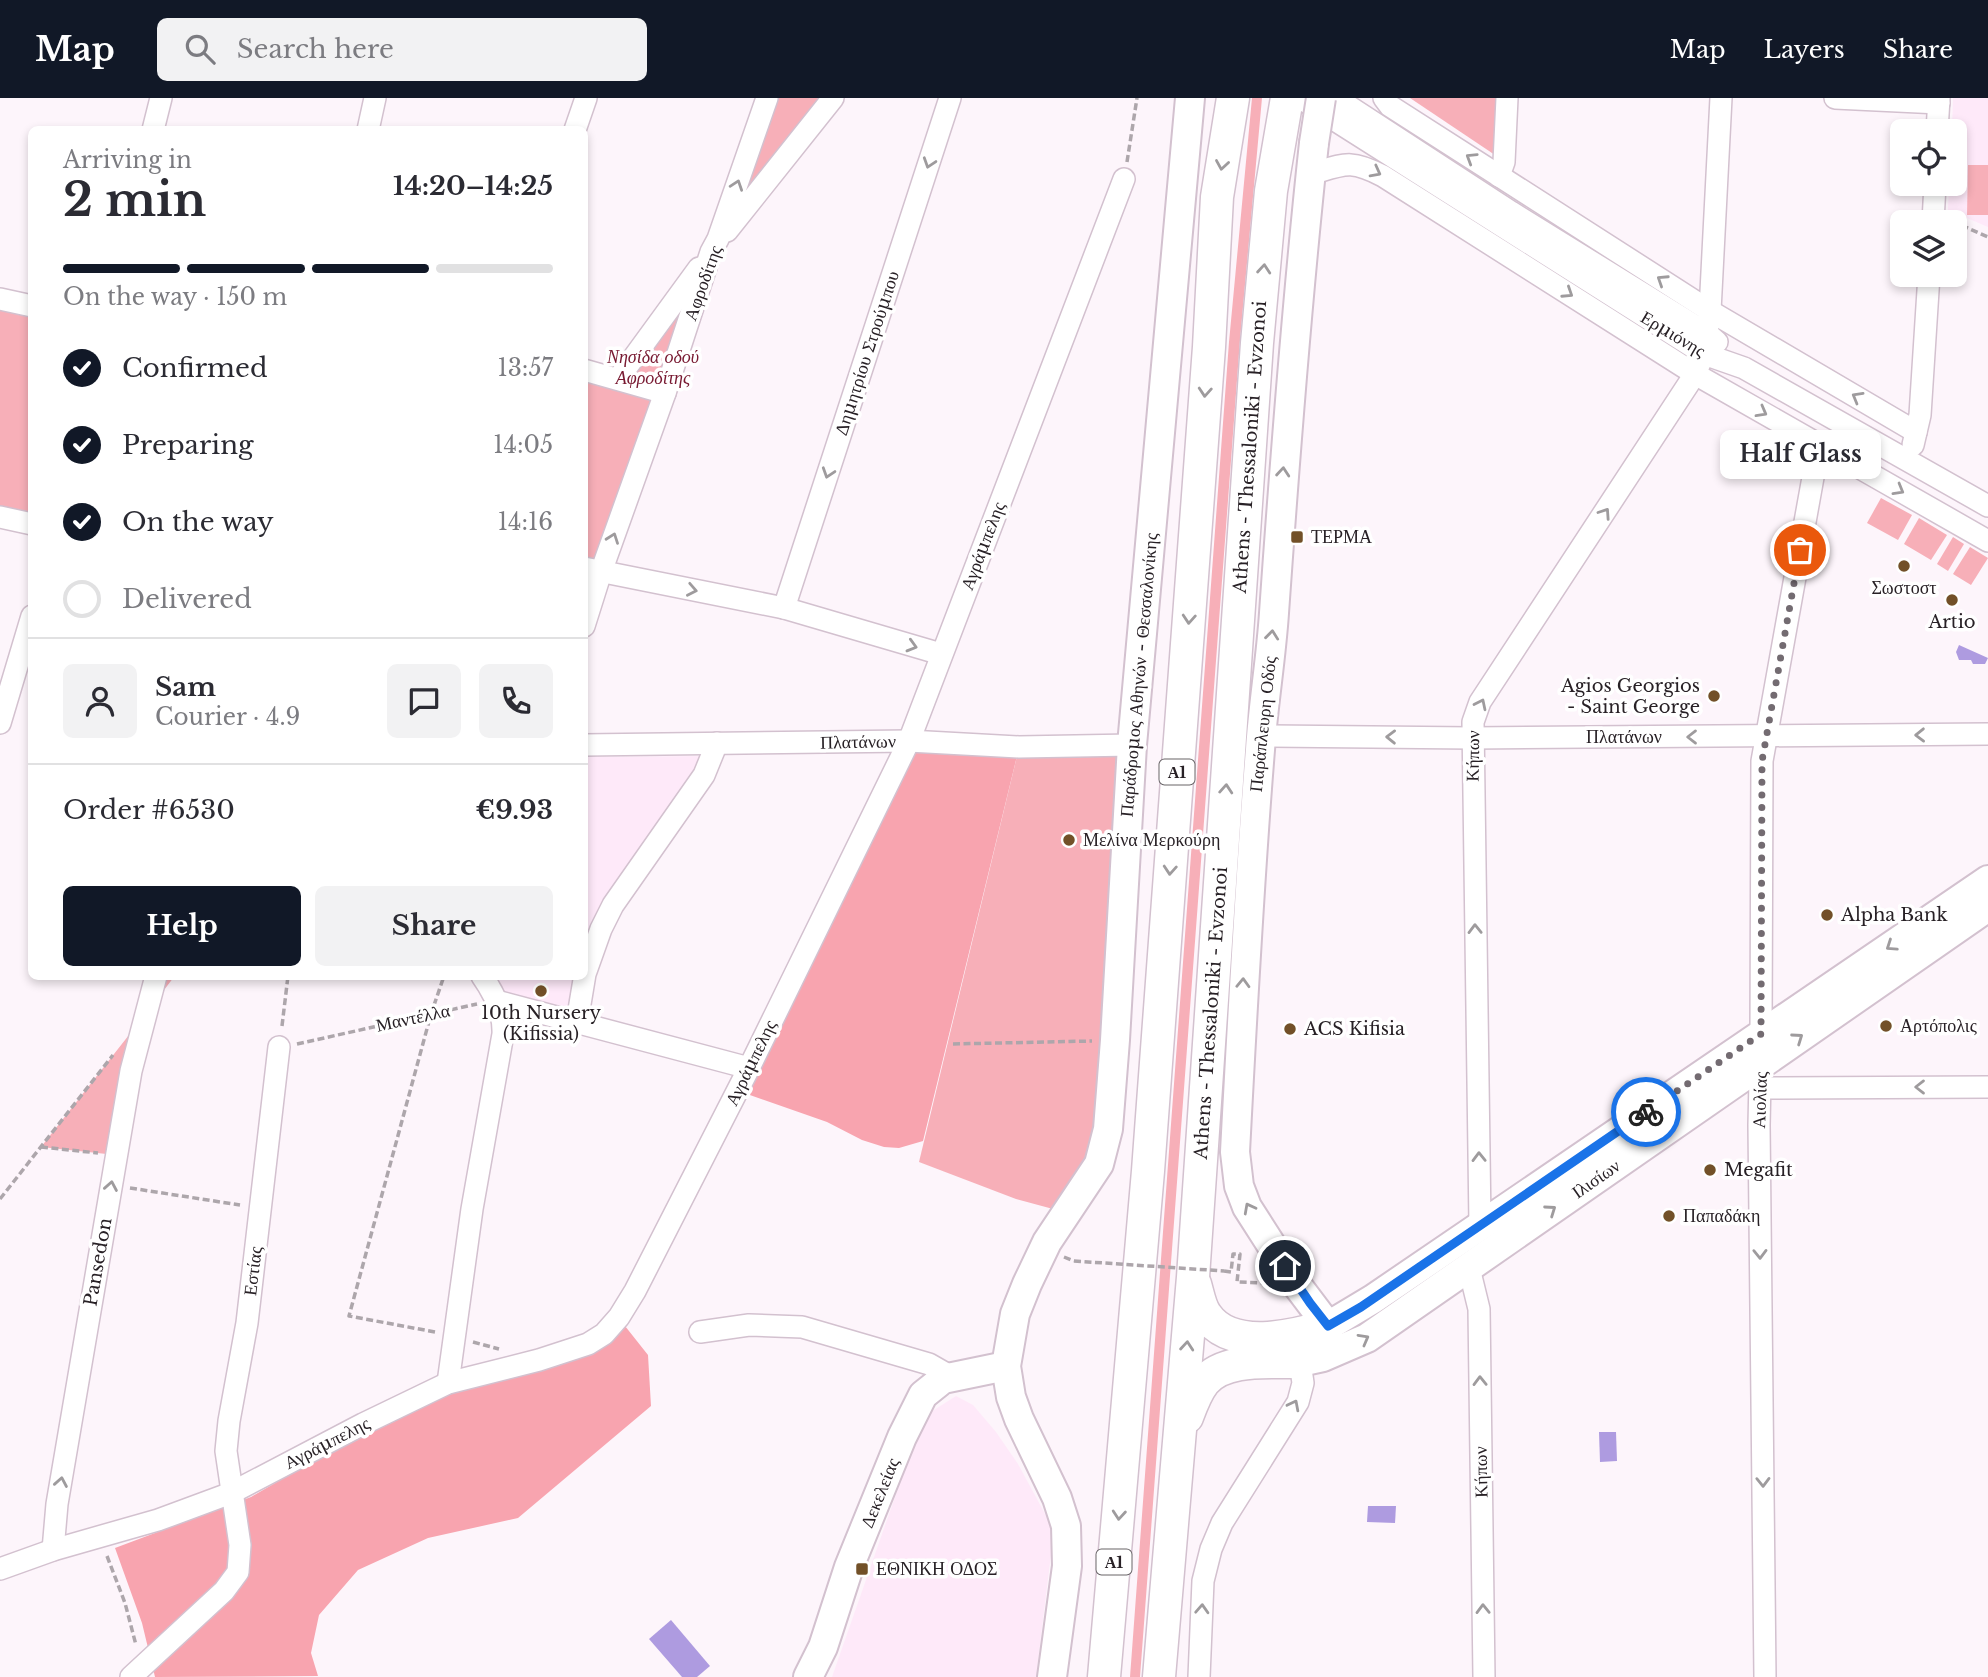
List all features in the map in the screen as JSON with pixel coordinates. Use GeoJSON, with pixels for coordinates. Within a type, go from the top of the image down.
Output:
{"type":"FeatureCollection","features":[{"type":"Feature","properties":{"kind":"highway","name":"Α1"},"geometry":{"type":"LineString","coordinates":[[1104,1677],[1150,1143],[1209,347],[1217,197],[1233,98]]}},
{"type":"Feature","properties":{"kind":"highway","name":"Athens - Thessaloniki - Evzonoi"},"geometry":{"type":"LineString","coordinates":[[1159,1677],[1193,1277],[1257,343],[1271,191],[1291,101]]}},
{"type":"Feature","properties":{"kind":"highway"},"geometry":{"type":"LineString","coordinates":[[1193,1277],[1205,1314],[1227,1333],[1242,1336],[1283,1336],[1328,1326]]}},
{"type":"Feature","properties":{"kind":"highway"},"geometry":{"type":"LineString","coordinates":[[1178,1438],[1198,1391],[1205,1380],[1216,1372],[1244,1364],[1300,1362]]}},
{"type":"Feature","properties":{"kind":"main road","name":"Παράπλευρη Οδός"},"geometry":{"type":"LineString","coordinates":[[1321,98],[1297,310],[1274,615],[1261,736],[1246,927],[1235,1153],[1240,1186],[1247,1207],[1297,1285],[1328,1326]]}},
{"type":"Feature","properties":{"kind":"main road","name":"Παράδρομος Αθηνών - Θεσσαλονίκης"},"geometry":{"type":"LineString","coordinates":[[1052,1677],[1067,1566],[1066,1526],[1057,1498],[1019,1419],[1011,1397],[1006,1366],[1015,1314],[1038,1259],[1092,1177],[1104,1151],[1115,1040],[1132,745],[1188,102]]}},
{"type":"Feature","properties":{"kind":"main road","name":"Ιλισίων"},"geometry":{"type":"LineString","coordinates":[[1328,1326],[1349,1315],[1988,880]]}},
{"type":"Feature","properties":{"kind":"main road","name":"Ιλισίων"},"geometry":{"type":"LineString","coordinates":[[1300,1362],[1323,1357],[1367,1338],[1761,1076],[1988,907]]}},
{"type":"Feature","properties":{"kind":"main road","name":"Δεκελείας"},"geometry":{"type":"LineString","coordinates":[[808,1677],[822,1647],[849,1567],[916,1405],[930,1387],[950,1377],[1006,1366]]}},
{"type":"Feature","properties":{"kind":"street"},"geometry":{"type":"LineString","coordinates":[[154,126],[161,98]]}},
{"type":"Feature","properties":{"kind":"street"},"geometry":{"type":"LineString","coordinates":[[369,126],[375,98]]}},
{"type":"Feature","properties":{"kind":"street"},"geometry":{"type":"LineString","coordinates":[[576,126],[586,98]]}},
{"type":"Feature","properties":{"kind":"street","name":"Αφροδίτης"},"geometry":{"type":"LineString","coordinates":[[588,601],[593,570],[665,393],[711,251],[718,239],[767,98]]}},
{"type":"Feature","properties":{"kind":"street"},"geometry":{"type":"LineString","coordinates":[[618,379],[711,251],[833,98]]}},
{"type":"Feature","properties":{"kind":"street","name":"Δημητρίου Στρούμπου"},"geometry":{"type":"LineString","coordinates":[[784,608],[950,98]]}},
{"type":"Feature","properties":{"kind":"street","name":"Ερμιόνης"},"geometry":{"type":"LineString","coordinates":[[1336,98],[1511,212],[1705,344]]}},
{"type":"Feature","properties":{"kind":"street"},"geometry":{"type":"LineString","coordinates":[[1384,98],[1390,106],[1710,311],[1916,432]]}},
{"type":"Feature","properties":{"kind":"street"},"geometry":{"type":"LineString","coordinates":[[1499,176],[1504,162],[1507,98]]}},
{"type":"Feature","properties":{"kind":"street","name":"Κήπων"},"geometry":{"type":"LineString","coordinates":[[1480,1225],[1473,722],[1480,702],[1695,374],[1705,344],[1710,311],[1721,98]]}},
{"type":"Feature","properties":{"kind":"street"},"geometry":{"type":"LineString","coordinates":[[1835,98],[1939,101],[1938,119]]}},
{"type":"Feature","properties":{"kind":"street","name":"Ερμιόνης"},"geometry":{"type":"LineString","coordinates":[[1291,101],[1744,368],[1988,506]]}},
{"type":"Feature","properties":{"kind":"street","name":"Ερμιόνης"},"geometry":{"type":"LineString","coordinates":[[1311,174],[1343,164],[1363,165],[1695,374],[1988,541]]}},
{"type":"Feature","properties":{"kind":"street","name":"Αγράμπελης"},"geometry":{"type":"LineString","coordinates":[[0,1569],[53,1550],[158,1520],[231,1493],[448,1383],[588,1344],[604,1334],[619,1317],[635,1291],[749,1068],[909,741],[1124,179]]}},
{"type":"Feature","properties":{"kind":"street"},"geometry":{"type":"LineString","coordinates":[[1908,460],[1920,415],[1928,287]]}},
{"type":"Feature","properties":{"kind":"street"},"geometry":{"type":"LineString","coordinates":[[0,299],[28,305]]}},
{"type":"Feature","properties":{"kind":"street"},"geometry":{"type":"LineString","coordinates":[[588,371],[665,393]]}},
{"type":"Feature","properties":{"kind":"street","name":"Αιολίας"},"geometry":{"type":"LineString","coordinates":[[1765,1677],[1759,1152],[1762,761],[1819,444]]}},
{"type":"Feature","properties":{"kind":"street"},"geometry":{"type":"LineString","coordinates":[[0,517],[28,523]]}},
{"type":"Feature","properties":{"kind":"street"},"geometry":{"type":"LineString","coordinates":[[593,570],[784,608],[941,654]]}},
{"type":"Feature","properties":{"kind":"street"},"geometry":{"type":"LineString","coordinates":[[0,723],[28,629]]}},
{"type":"Feature","properties":{"kind":"street","name":"Πλατάνων"},"geometry":{"type":"LineString","coordinates":[[1261,736],[1472,738],[1988,734]]}},
{"type":"Feature","properties":{"kind":"street","name":"Πλατάνων"},"geometry":{"type":"LineString","coordinates":[[588,745],[909,741],[1019,747],[1132,745]]}},
{"type":"Feature","properties":{"kind":"street"},"geometry":{"type":"LineString","coordinates":[[588,966],[613,905],[704,775],[717,743]]}},
{"type":"Feature","properties":{"kind":"street","name":"Pansedon"},"geometry":{"type":"LineString","coordinates":[[53,1550],[57,1504],[131,1071],[155,980]]}},
{"type":"Feature","properties":{"kind":"street"},"geometry":{"type":"LineString","coordinates":[[448,1383],[472,1209],[500,1058],[503,1027],[498,1005],[484,980]]}},
{"type":"Feature","properties":{"kind":"street"},"geometry":{"type":"LineString","coordinates":[[577,1022],[584,980]]}},
{"type":"Feature","properties":{"kind":"street"},"geometry":{"type":"LineString","coordinates":[[498,1005],[577,1022],[749,1068]]}},
{"type":"Feature","properties":{"kind":"street","name":"Εστίας"},"geometry":{"type":"LineString","coordinates":[[136,1672],[224,1591],[238,1572],[240,1545],[226,1459],[229,1421],[247,1323],[279,1047]]}},
{"type":"Feature","properties":{"kind":"street"},"geometry":{"type":"LineString","coordinates":[[1761,1076],[1988,1087]]}},
{"type":"Feature","properties":{"kind":"street","name":"Κήπων"},"geometry":{"type":"LineString","coordinates":[[1469,1268],[1479,1309],[1483,1677]]}},
{"type":"Feature","properties":{"kind":"street"},"geometry":{"type":"LineString","coordinates":[[700,1332],[749,1325],[802,1327],[929,1364],[950,1377]]}},
{"type":"Feature","properties":{"kind":"street"},"geometry":{"type":"LineString","coordinates":[[1199,1677],[1203,1581],[1210,1549],[1222,1523],[1298,1402],[1303,1383],[1300,1362]]}},
{"type":"Feature","properties":{"kind":"path"},"geometry":{"type":"LineString","coordinates":[[1124,179],[1137,98]]}},
{"type":"Feature","properties":{"kind":"path"},"geometry":{"type":"LineString","coordinates":[[1967,229],[1988,237]]}},
{"type":"Feature","properties":{"kind":"path"},"geometry":{"type":"LineString","coordinates":[[279,1047],[287,980]]}},
{"type":"Feature","properties":{"kind":"path"},"geometry":{"type":"LineString","coordinates":[[443,980],[430,1014],[349,1316],[453,1336],[502,1350]]}},
{"type":"Feature","properties":{"kind":"path","name":"Μαντέλλα"},"geometry":{"type":"LineString","coordinates":[[279,1047],[430,1014],[498,1005]]}},
{"type":"Feature","properties":{"kind":"path"},"geometry":{"type":"LineString","coordinates":[[953,1044],[1115,1040]]}},
{"type":"Feature","properties":{"kind":"path"},"geometry":{"type":"LineString","coordinates":[[0,1199],[114,1054]]}},
{"type":"Feature","properties":{"kind":"path"},"geometry":{"type":"LineString","coordinates":[[41,1147],[116,1155]]}},
{"type":"Feature","properties":{"kind":"path"},"geometry":{"type":"LineString","coordinates":[[111,1185],[261,1209]]}},
{"type":"Feature","properties":{"kind":"path"},"geometry":{"type":"LineString","coordinates":[[1074,1261],[1231,1272],[1233,1254],[1240,1254],[1237,1282],[1297,1285]]}},
{"type":"Feature","properties":{"kind":"path"},"geometry":{"type":"LineString","coordinates":[[100,1536],[125,1603],[136,1672]]}},
{"type":"Feature","properties":{"kind":"shaded area"},"geometry":{"type":"Polygon","coordinates":[[[1953,98],[1988,98],[1988,227],[1967,218],[1967,210],[1948,210],[1949,196],[1967,196],[1967,119],[1952,119],[1953,98]]]}},
{"type":"Feature","properties":{"kind":"shaded area"},"geometry":{"type":"Polygon","coordinates":[[[1959,645],[1988,658],[1985,664],[1959,660],[1956,652],[1959,645]]]}},
{"type":"Feature","properties":{"kind":"shaded area"},"geometry":{"type":"Polygon","coordinates":[[[917,750],[1017,756],[923,1141],[899,1148],[884,1147],[862,1140],[827,1122],[747,1094],[917,750]]]}},
{"type":"Feature","properties":{"kind":"shaded area"},"geometry":{"type":"Polygon","coordinates":[[[703,756],[698,774],[588,944],[588,757],[703,756]]]}},
{"type":"Feature","properties":{"kind":"shaded area","name":"10th Nursery (Kifissia)"},"geometry":{"type":"Polygon","coordinates":[[[490,980],[576,980],[571,1012],[497,989],[490,980]]]}},
{"type":"Feature","properties":{"kind":"shaded area"},"geometry":{"type":"Polygon","coordinates":[[[625,1326],[648,1355],[651,1406],[518,1518],[428,1538],[358,1570],[319,1615],[311,1653],[318,1676],[155,1677],[142,1623],[115,1548],[251,1497],[327,1453],[460,1386],[544,1370],[590,1355],[607,1344],[625,1326]]]}},
{"type":"Feature","properties":{"kind":"shaded area"},"geometry":{"type":"Polygon","coordinates":[[[956,1396],[973,1405],[996,1432],[1018,1464],[1050,1523],[1053,1538],[1036,1677],[832,1677],[923,1417],[956,1396]]]}},
{"type":"Feature","properties":{"kind":"shaded area"},"geometry":{"type":"Polygon","coordinates":[[[1599,1432],[1616,1432],[1617,1461],[1600,1462],[1599,1432]]]}},
{"type":"Feature","properties":{"kind":"shaded area"},"geometry":{"type":"Polygon","coordinates":[[[1368,1506],[1396,1506],[1395,1523],[1367,1522],[1368,1506]]]}},
{"type":"Feature","properties":{"kind":"shaded area"},"geometry":{"type":"Polygon","coordinates":[[[671,1620],[710,1666],[697,1677],[682,1677],[649,1639],[671,1620]]]}},
{"type":"Feature","properties":{"kind":"green space"},"geometry":{"type":"Polygon","coordinates":[[[767,98],[832,98],[718,239],[767,98]]]}},
{"type":"Feature","properties":{"kind":"green space"},"geometry":{"type":"Polygon","coordinates":[[[1252,98],[1262,98],[1240,340],[1140,1677],[1130,1677],[1229,342],[1252,98]]]}},
{"type":"Feature","properties":{"kind":"green space"},"geometry":{"type":"Polygon","coordinates":[[[1410,98],[1498,98],[1495,155],[1410,98]]]}},
{"type":"Feature","properties":{"kind":"green space"},"geometry":{"type":"Polygon","coordinates":[[[1968,165],[1988,165],[1988,215],[1967,215],[1968,165]]]}},
{"type":"Feature","properties":{"kind":"green space","name":"Νησίδα οδού Αφροδίτης"},"geometry":{"type":"Polygon","coordinates":[[[711,252],[588,627],[588,371],[618,379],[711,252]]]}},
{"type":"Feature","properties":{"kind":"green space"},"geometry":{"type":"Polygon","coordinates":[[[0,303],[28,308],[28,522],[0,515],[0,303]]]}},
{"type":"Feature","properties":{"kind":"green space"},"geometry":{"type":"Polygon","coordinates":[[[1881,498],[1912,515],[1898,540],[1867,523],[1881,498]]]}},
{"type":"Feature","properties":{"kind":"green space"},"geometry":{"type":"Polygon","coordinates":[[[1919,518],[1947,535],[1931,560],[1904,544],[1919,518]]]}},
{"type":"Feature","properties":{"kind":"green space"},"geometry":{"type":"Polygon","coordinates":[[[1953,537],[1964,544],[1948,571],[1937,564],[1953,537]]]}},
{"type":"Feature","properties":{"kind":"green space"},"geometry":{"type":"Polygon","coordinates":[[[1970,547],[1988,558],[1971,585],[1953,574],[1970,547]]]}},
{"type":"Feature","properties":{"kind":"green space"},"geometry":{"type":"Polygon","coordinates":[[[1119,754],[1098,1115],[1090,1153],[1053,1209],[1016,1199],[919,1162],[1017,756],[1119,754]]]}},
{"type":"Feature","properties":{"kind":"green space"},"geometry":{"type":"Polygon","coordinates":[[[155,980],[172,980],[147,1012],[155,980]]]}},
{"type":"Feature","properties":{"kind":"green space"},"geometry":{"type":"Polygon","coordinates":[[[147,1012],[116,1155],[41,1147],[147,1012]]]}},
{"type":"Feature","properties":{"kind":"way so far"},"geometry":{"type":"LineString","coordinates":[[1646,1112],[1761,1034],[1762,761],[1800,550]]}},
{"type":"Feature","properties":{"kind":"place","name":"ΤΕΡΜΑ"},"geometry":{"type":"Point","coordinates":[1297,537]}},
{"type":"Feature","properties":{"kind":"place","name":"Half Glass"},"geometry":{"type":"Point","coordinates":[1800,550]}},
{"type":"Feature","properties":{"kind":"place","name":"Σωστοστ"},"geometry":{"type":"Point","coordinates":[1904,566]}},
{"type":"Feature","properties":{"kind":"place","name":"Artio"},"geometry":{"type":"Point","coordinates":[1952,600]}},
{"type":"Feature","properties":{"kind":"place","name":"Agios Georgios - Saint George"},"geometry":{"type":"Point","coordinates":[1714,696]}},
{"type":"Feature","properties":{"kind":"place","name":"Μελίνα Μερκούρη"},"geometry":{"type":"Point","coordinates":[1069,840]}},
{"type":"Feature","properties":{"kind":"place","name":"Alpha Bank"},"geometry":{"type":"Point","coordinates":[1827,915]}},
{"type":"Feature","properties":{"kind":"place","name":"10th Nursery (Kifissia)"},"geometry":{"type":"Point","coordinates":[541,991]}},
{"type":"Feature","properties":{"kind":"place","name":"Αρτόπολις"},"geometry":{"type":"Point","coordinates":[1886,1026]}},
{"type":"Feature","properties":{"kind":"place","name":"ACS Kifisia"},"geometry":{"type":"Point","coordinates":[1290,1029]}},
{"type":"Feature","properties":{"kind":"place","name":"Megafit"},"geometry":{"type":"Point","coordinates":[1710,1170]}},
{"type":"Feature","properties":{"kind":"place","name":"Παπαδάκη"},"geometry":{"type":"Point","coordinates":[1669,1216]}},
{"type":"Feature","properties":{"kind":"place","name":"ΕΘΝΙΚΗ ΟΔΟΣ"},"geometry":{"type":"Point","coordinates":[862,1569]}},
{"type":"Feature","properties":{"kind":"route"},"geometry":{"type":"LineString","coordinates":[[1285,1266],[1328,1326],[1361,1307],[1646,1112]]}}]}
